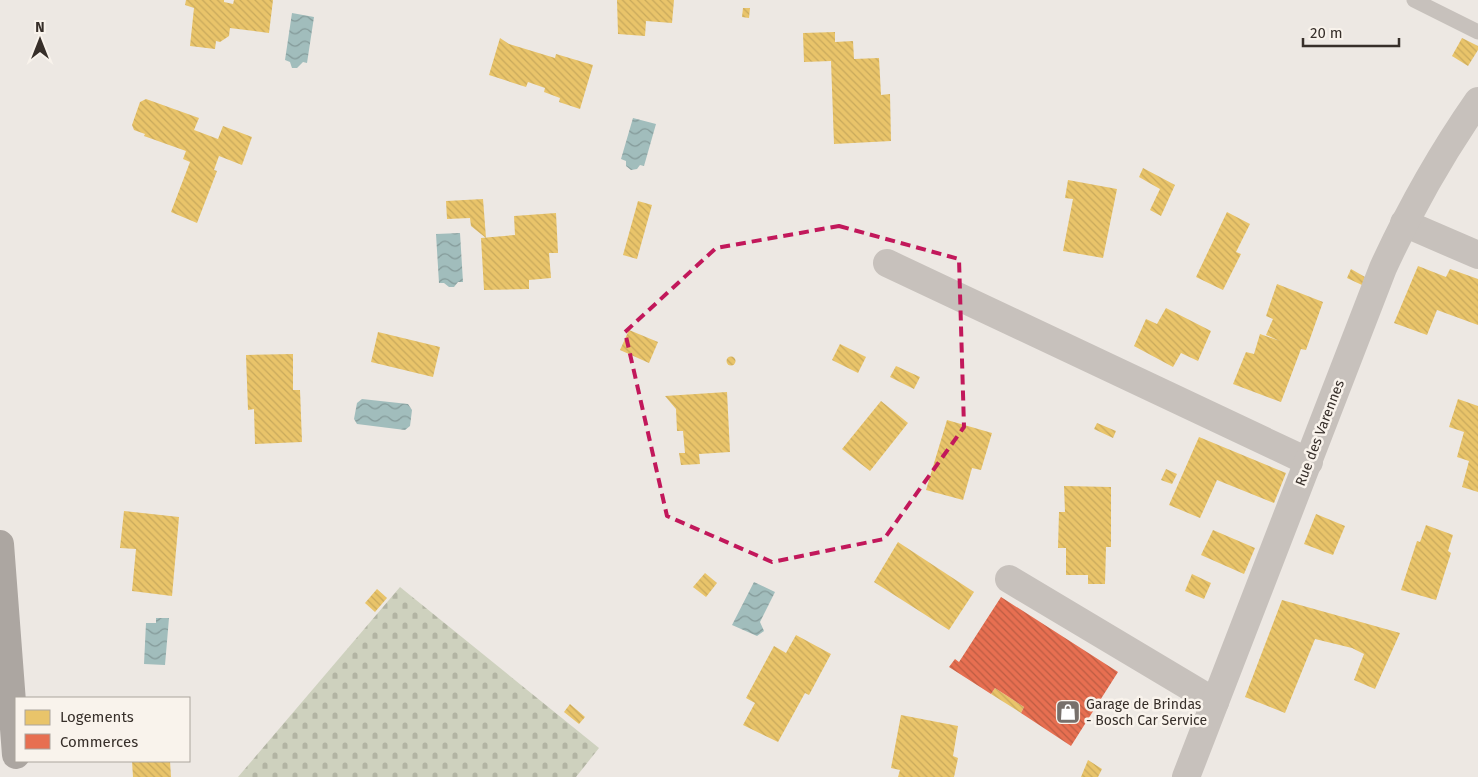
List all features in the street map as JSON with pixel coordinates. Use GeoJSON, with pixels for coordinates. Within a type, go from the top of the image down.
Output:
{"type":"FeatureCollection","features":[{"type":"Feature","properties":{"kind":"main road"},"geometry":{"type":"LineString","coordinates":[[0,544],[15,742]]}},
{"type":"Feature","properties":{"kind":"main road"},"geometry":{"type":"LineString","coordinates":[[17,762],[18,777]]}},
{"type":"Feature","properties":{"kind":"street","name":"Rue des Varennes"},"geometry":{"type":"LineString","coordinates":[[1186,777],[1383,268],[1404,222],[1445,148],[1478,101]]}},
{"type":"Feature","properties":{"kind":"street"},"geometry":{"type":"LineString","coordinates":[[1404,222],[1478,256]]}},
{"type":"Feature","properties":{"kind":"street"},"geometry":{"type":"LineString","coordinates":[[886,263],[1309,462]]}},
{"type":"Feature","properties":{"kind":"street"},"geometry":{"type":"LineString","coordinates":[[1009,579],[1215,702]]}},
{"type":"Feature","properties":{"kind":"lane"},"geometry":{"type":"LineString","coordinates":[[1414,0],[1478,32]]}},
{"type":"Feature","properties":{"kind":"highlighted area"},"geometry":{"type":"Polygon","coordinates":[[[839,226],[959,259],[964,427],[884,539],[772,562],[667,516],[625,332],[716,248],[839,226]]]}},
{"type":"Feature","properties":{"kind":"green space"},"geometry":{"type":"Polygon","coordinates":[[[400,587],[599,748],[576,777],[238,777],[400,587]]]}},
{"type":"Feature","properties":{"kind":"water"},"geometry":{"type":"Polygon","coordinates":[[[292,13],[314,17],[307,63],[303,62],[297,68],[292,68],[290,62],[285,60],[292,13]]]}},
{"type":"Feature","properties":{"kind":"water"},"geometry":{"type":"Polygon","coordinates":[[[633,118],[656,124],[644,166],[640,165],[637,169],[631,170],[626,166],[626,161],[621,159],[633,118]]]}},
{"type":"Feature","properties":{"kind":"water"},"geometry":{"type":"Polygon","coordinates":[[[460,233],[463,282],[458,282],[454,287],[449,287],[444,283],[439,283],[436,234],[460,233]]]}},
{"type":"Feature","properties":{"kind":"water"},"geometry":{"type":"Polygon","coordinates":[[[362,399],[408,404],[412,410],[410,426],[405,430],[357,424],[354,419],[357,403],[362,399]]]}},
{"type":"Feature","properties":{"kind":"water"},"geometry":{"type":"Polygon","coordinates":[[[754,582],[775,592],[760,622],[764,631],[757,636],[732,625],[754,582]]]}},
{"type":"Feature","properties":{"kind":"water"},"geometry":{"type":"Polygon","coordinates":[[[156,618],[169,618],[165,665],[144,664],[146,623],[156,623],[156,618]]]}},
{"type":"Feature","properties":{"kind":"building: Logements"},"geometry":{"type":"Polygon","coordinates":[[[186,0],[224,0],[224,2],[233,4],[234,0],[273,0],[269,33],[230,28],[229,36],[220,42],[216,41],[215,49],[190,46],[194,8],[185,5],[186,0]]]}},
{"type":"Feature","properties":{"kind":"building: Logements"},"geometry":{"type":"Polygon","coordinates":[[[617,0],[674,0],[672,23],[646,21],[645,36],[618,34],[617,0]]]}},
{"type":"Feature","properties":{"kind":"building: Logements"},"geometry":{"type":"Polygon","coordinates":[[[743,8],[750,8],[749,18],[742,17],[743,8]]]}},
{"type":"Feature","properties":{"kind":"building: Logements"},"geometry":{"type":"Polygon","coordinates":[[[835,32],[835,42],[853,41],[854,59],[879,58],[881,95],[890,94],[891,141],[834,144],[831,61],[804,62],[803,33],[835,32]]]}},
{"type":"Feature","properties":{"kind":"building: Logements"},"geometry":{"type":"Polygon","coordinates":[[[500,38],[509,44],[555,58],[556,54],[593,65],[580,109],[559,102],[560,98],[544,92],[545,88],[528,82],[526,87],[489,75],[500,38]]]}},
{"type":"Feature","properties":{"kind":"building: Logements"},"geometry":{"type":"Polygon","coordinates":[[[1462,38],[1478,46],[1478,50],[1468,66],[1452,56],[1462,38]]]}},
{"type":"Feature","properties":{"kind":"building: Logements"},"geometry":{"type":"Polygon","coordinates":[[[146,99],[199,118],[194,130],[218,139],[223,126],[252,137],[242,165],[219,156],[214,170],[217,171],[197,223],[171,212],[190,162],[183,159],[186,151],[144,136],[145,134],[134,130],[132,125],[140,102],[146,99]]]}},
{"type":"Feature","properties":{"kind":"building: Logements"},"geometry":{"type":"Polygon","coordinates":[[[1143,168],[1175,185],[1161,216],[1150,210],[1160,189],[1139,177],[1143,168]]]}},
{"type":"Feature","properties":{"kind":"building: Logements"},"geometry":{"type":"Polygon","coordinates":[[[1068,180],[1117,189],[1103,258],[1063,251],[1073,199],[1065,198],[1068,180]]]}},
{"type":"Feature","properties":{"kind":"building: Logements"},"geometry":{"type":"Polygon","coordinates":[[[483,199],[486,238],[471,226],[470,218],[447,219],[446,201],[483,199]]]}},
{"type":"Feature","properties":{"kind":"building: Logements"},"geometry":{"type":"Polygon","coordinates":[[[638,201],[652,205],[637,259],[623,255],[638,201]]]}},
{"type":"Feature","properties":{"kind":"building: Logements"},"geometry":{"type":"Polygon","coordinates":[[[1227,212],[1250,224],[1236,252],[1241,254],[1223,290],[1196,277],[1227,212]]]}},
{"type":"Feature","properties":{"kind":"building: Logements"},"geometry":{"type":"Polygon","coordinates":[[[556,213],[558,253],[549,253],[551,278],[529,280],[529,289],[484,290],[481,238],[515,235],[514,216],[556,213]]]}},
{"type":"Feature","properties":{"kind":"building: Logements"},"geometry":{"type":"Polygon","coordinates":[[[1418,266],[1446,277],[1450,269],[1478,279],[1478,325],[1437,310],[1427,335],[1394,323],[1418,266]]]}},
{"type":"Feature","properties":{"kind":"building: Logements"},"geometry":{"type":"Polygon","coordinates":[[[1351,269],[1365,277],[1362,285],[1347,278],[1351,269]]]}},
{"type":"Feature","properties":{"kind":"building: Logements"},"geometry":{"type":"Polygon","coordinates":[[[1277,284],[1323,302],[1306,350],[1301,349],[1281,402],[1233,384],[1246,352],[1254,354],[1260,334],[1280,341],[1266,335],[1273,319],[1266,316],[1277,284]]]}},
{"type":"Feature","properties":{"kind":"building: Logements"},"geometry":{"type":"Polygon","coordinates":[[[1166,308],[1211,331],[1198,361],[1181,353],[1173,367],[1134,346],[1146,319],[1157,324],[1166,308]]]}},
{"type":"Feature","properties":{"kind":"building: Logements"},"geometry":{"type":"Polygon","coordinates":[[[629,330],[658,342],[649,363],[620,350],[629,330]]]}},
{"type":"Feature","properties":{"kind":"building: Logements"},"geometry":{"type":"Polygon","coordinates":[[[378,332],[440,347],[433,377],[371,362],[378,332]]]}},
{"type":"Feature","properties":{"kind":"building: Logements"},"geometry":{"type":"Polygon","coordinates":[[[840,344],[866,357],[858,373],[832,360],[840,344]]]}},
{"type":"Feature","properties":{"kind":"building: Logements"},"geometry":{"type":"Polygon","coordinates":[[[293,354],[293,390],[300,390],[302,442],[255,444],[254,409],[248,410],[246,355],[293,354]]]}},
{"type":"Feature","properties":{"kind":"building: Logements"},"geometry":{"type":"Polygon","coordinates":[[[731,357],[735,361],[731,365],[727,361],[731,357]]]}},
{"type":"Feature","properties":{"kind":"building: Logements"},"geometry":{"type":"Polygon","coordinates":[[[896,366],[920,377],[914,389],[890,377],[896,366]]]}},
{"type":"Feature","properties":{"kind":"building: Logements"},"geometry":{"type":"Polygon","coordinates":[[[727,392],[730,452],[699,454],[700,464],[681,465],[679,453],[685,453],[683,431],[677,431],[676,409],[665,396],[727,392]]]}},
{"type":"Feature","properties":{"kind":"building: Logements"},"geometry":{"type":"Polygon","coordinates":[[[1458,399],[1478,406],[1478,492],[1462,487],[1469,461],[1457,457],[1464,432],[1449,427],[1458,399]]]}},
{"type":"Feature","properties":{"kind":"building: Logements"},"geometry":{"type":"Polygon","coordinates":[[[881,401],[908,423],[870,471],[842,449],[881,401]]]}},
{"type":"Feature","properties":{"kind":"building: Logements"},"geometry":{"type":"Polygon","coordinates":[[[947,420],[992,433],[981,470],[972,468],[963,500],[926,490],[947,420]]]}},
{"type":"Feature","properties":{"kind":"building: Logements"},"geometry":{"type":"Polygon","coordinates":[[[1097,423],[1116,431],[1113,438],[1094,429],[1097,423]]]}},
{"type":"Feature","properties":{"kind":"building: Logements"},"geometry":{"type":"Polygon","coordinates":[[[1199,437],[1286,473],[1274,503],[1217,480],[1200,518],[1169,505],[1199,437]]]}},
{"type":"Feature","properties":{"kind":"building: Logements"},"geometry":{"type":"Polygon","coordinates":[[[1166,469],[1177,474],[1172,484],[1161,480],[1166,469]]]}},
{"type":"Feature","properties":{"kind":"building: Logements"},"geometry":{"type":"Polygon","coordinates":[[[1064,486],[1111,487],[1111,547],[1106,547],[1105,584],[1088,584],[1088,575],[1066,575],[1066,548],[1058,548],[1059,512],[1065,512],[1064,486]]]}},
{"type":"Feature","properties":{"kind":"building: Logements"},"geometry":{"type":"Polygon","coordinates":[[[124,511],[179,517],[172,596],[132,591],[136,549],[120,548],[124,511]]]}},
{"type":"Feature","properties":{"kind":"building: Logements"},"geometry":{"type":"Polygon","coordinates":[[[1316,514],[1345,526],[1333,555],[1304,544],[1316,514]]]}},
{"type":"Feature","properties":{"kind":"building: Logements"},"geometry":{"type":"Polygon","coordinates":[[[1426,525],[1453,535],[1448,551],[1451,553],[1436,600],[1401,590],[1417,541],[1420,542],[1426,525]]]}},
{"type":"Feature","properties":{"kind":"building: Logements"},"geometry":{"type":"Polygon","coordinates":[[[1213,530],[1255,548],[1244,574],[1201,555],[1213,530]]]}},
{"type":"Feature","properties":{"kind":"building: Logements"},"geometry":{"type":"Polygon","coordinates":[[[898,542],[974,592],[949,630],[874,582],[898,542]]]}},
{"type":"Feature","properties":{"kind":"building: Logements"},"geometry":{"type":"Polygon","coordinates":[[[705,573],[717,583],[706,597],[693,587],[705,573]]]}},
{"type":"Feature","properties":{"kind":"building: Logements"},"geometry":{"type":"Polygon","coordinates":[[[1192,574],[1211,583],[1204,599],[1185,591],[1192,574]]]}},
{"type":"Feature","properties":{"kind":"building: Logements"},"geometry":{"type":"Polygon","coordinates":[[[377,589],[387,598],[375,612],[365,603],[377,589]]]}},
{"type":"Feature","properties":{"kind":"building: Logements"},"geometry":{"type":"Polygon","coordinates":[[[1282,600],[1400,633],[1375,689],[1354,680],[1364,654],[1352,648],[1315,639],[1285,713],[1245,697],[1282,600]]]}},
{"type":"Feature","properties":{"kind":"building: Logements"},"geometry":{"type":"Polygon","coordinates":[[[796,635],[831,654],[809,695],[805,693],[778,742],[743,725],[755,703],[746,698],[774,646],[786,653],[796,635]]]}},
{"type":"Feature","properties":{"kind":"building: Logements"},"geometry":{"type":"Polygon","coordinates":[[[995,688],[1024,707],[1021,713],[991,694],[995,688]]]}},
{"type":"Feature","properties":{"kind":"building: Logements"},"geometry":{"type":"Polygon","coordinates":[[[570,704],[585,717],[579,724],[564,712],[570,704]]]}},
{"type":"Feature","properties":{"kind":"building: Logements"},"geometry":{"type":"Polygon","coordinates":[[[901,715],[958,726],[953,756],[958,758],[954,777],[898,777],[900,770],[891,768],[901,715]]]}},
{"type":"Feature","properties":{"kind":"building: Logements"},"geometry":{"type":"Polygon","coordinates":[[[1088,760],[1102,769],[1098,777],[1081,777],[1088,760]]]}},
{"type":"Feature","properties":{"kind":"building: Logements"},"geometry":{"type":"Polygon","coordinates":[[[132,762],[170,762],[171,777],[133,777],[132,762]]]}},
{"type":"Feature","properties":{"kind":"building: Commerces"},"geometry":{"type":"Polygon","coordinates":[[[1001,597],[1118,672],[1071,746],[1021,713],[1024,707],[995,688],[991,694],[949,667],[955,659],[959,662],[1001,597]]]}},
{"type":"Feature","properties":{"kind":"place","name":"Garage de Brindas - Bosch Car Service"},"geometry":{"type":"Point","coordinates":[1068,712]}}]}
